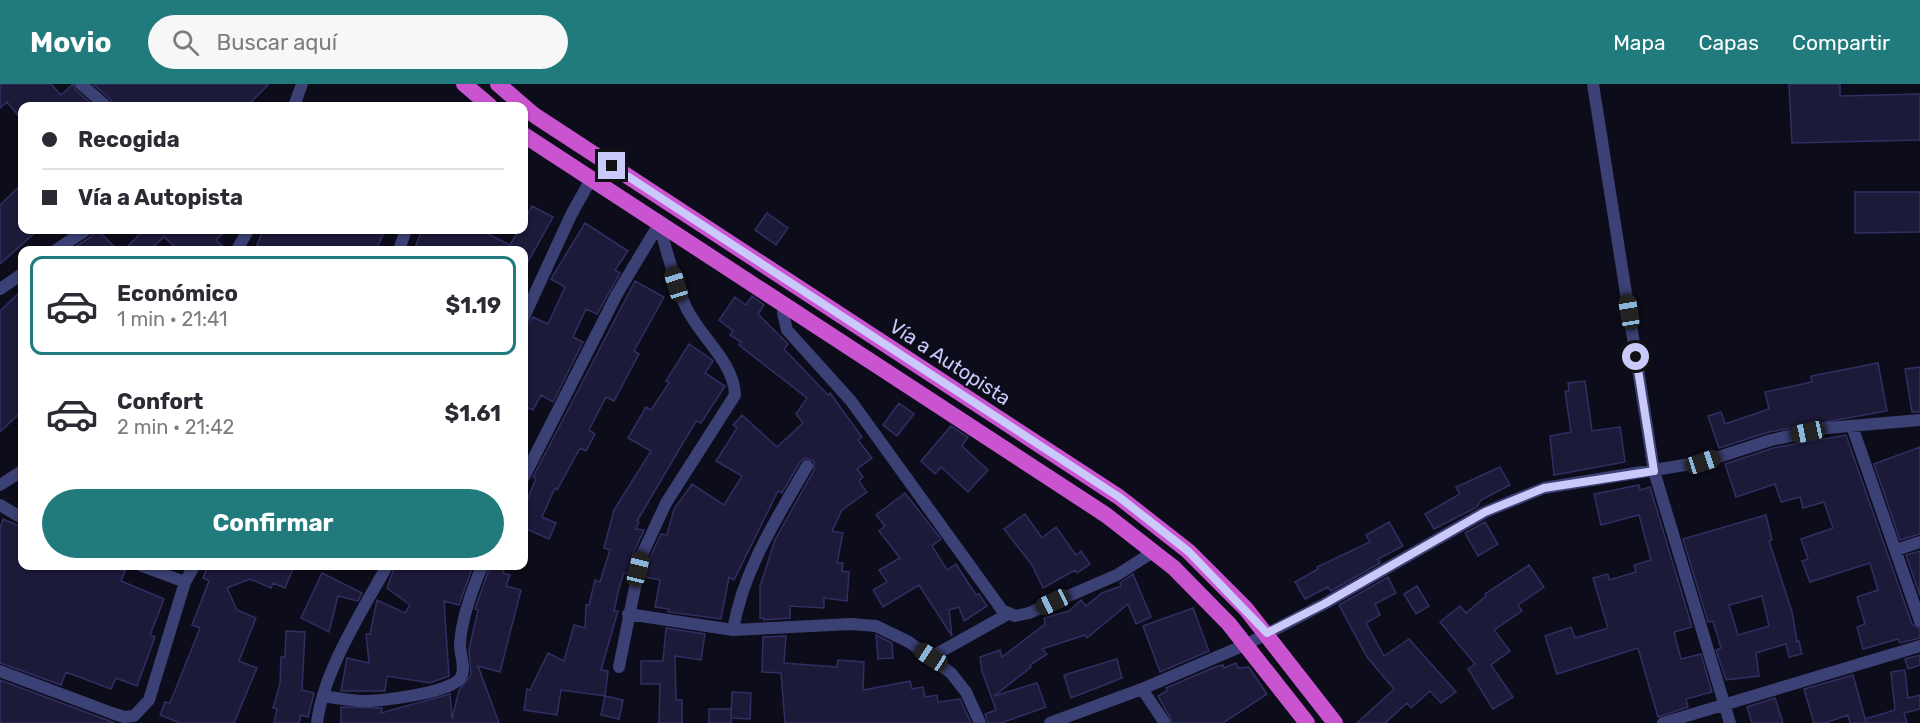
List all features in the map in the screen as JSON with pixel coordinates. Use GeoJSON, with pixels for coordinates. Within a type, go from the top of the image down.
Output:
{"type":"FeatureCollection","features":[{"type":"Feature","properties":{"kind":"highway"},"geometry":{"type":"LineString","coordinates":[[464,84],[485,102]]}},
{"type":"Feature","properties":{"kind":"highway","name":"Vía a Autopista"},"geometry":{"type":"LineString","coordinates":[[498,84],[519,102]]}},
{"type":"Feature","properties":{"kind":"highway","name":"Vía a Autopista"},"geometry":{"type":"LineString","coordinates":[[528,110],[1119,497],[1188,551],[1267,633],[1335,723]]}},
{"type":"Feature","properties":{"kind":"highway"},"geometry":{"type":"LineString","coordinates":[[528,138],[1106,515],[1174,568],[1246,644],[1307,723]]}},
{"type":"Feature","properties":{"kind":"street"},"geometry":{"type":"LineString","coordinates":[[81,84],[101,102]]}},
{"type":"Feature","properties":{"kind":"street"},"geometry":{"type":"LineString","coordinates":[[295,102],[302,84]]}},
{"type":"Feature","properties":{"kind":"street"},"geometry":{"type":"LineString","coordinates":[[1593,84],[1654,471],[1730,723]]}},
{"type":"Feature","properties":{"kind":"street"},"geometry":{"type":"LineString","coordinates":[[528,308],[571,215],[591,179]]}},
{"type":"Feature","properties":{"kind":"street"},"geometry":{"type":"LineString","coordinates":[[528,469],[607,314],[659,224]]}},
{"type":"Feature","properties":{"kind":"street"},"geometry":{"type":"LineString","coordinates":[[619,667],[641,557],[666,503],[735,395],[735,382],[688,310],[676,284],[659,224]]}},
{"type":"Feature","properties":{"kind":"street"},"geometry":{"type":"LineString","coordinates":[[62,246],[80,234]]}},
{"type":"Feature","properties":{"kind":"street"},"geometry":{"type":"LineString","coordinates":[[0,289],[18,277]]}},
{"type":"Feature","properties":{"kind":"street"},"geometry":{"type":"LineString","coordinates":[[785,306],[783,314],[787,330],[851,401],[1002,610],[1015,616],[1029,613],[1117,575],[1153,552]]}},
{"type":"Feature","properties":{"kind":"street"},"geometry":{"type":"LineString","coordinates":[[1050,723],[1142,689],[1246,644],[1324,604],[1485,512],[1544,488],[1703,462],[1771,440],[1852,426],[1920,420]]}},
{"type":"Feature","properties":{"kind":"street"},"geometry":{"type":"LineString","coordinates":[[1852,426],[1920,621]]}},
{"type":"Feature","properties":{"kind":"street"},"geometry":{"type":"LineString","coordinates":[[733,630],[737,606],[748,574],[807,466]]}},
{"type":"Feature","properties":{"kind":"street"},"geometry":{"type":"LineString","coordinates":[[0,484],[18,473]]}},
{"type":"Feature","properties":{"kind":"street"},"geometry":{"type":"LineString","coordinates":[[0,504],[18,515]]}},
{"type":"Feature","properties":{"kind":"street"},"geometry":{"type":"LineString","coordinates":[[1896,550],[1920,542]]}},
{"type":"Feature","properties":{"kind":"street"},"geometry":{"type":"LineString","coordinates":[[153,570],[185,582]]}},
{"type":"Feature","properties":{"kind":"street"},"geometry":{"type":"LineString","coordinates":[[0,671],[124,717],[134,716],[149,700],[185,582],[192,570]]}},
{"type":"Feature","properties":{"kind":"street"},"geometry":{"type":"LineString","coordinates":[[317,723],[323,696],[346,643],[385,570]]}},
{"type":"Feature","properties":{"kind":"street"},"geometry":{"type":"LineString","coordinates":[[323,696],[362,701],[405,697],[461,678],[462,629],[481,570]]}},
{"type":"Feature","properties":{"kind":"street"},"geometry":{"type":"LineString","coordinates":[[628,614],[733,630],[851,624],[891,630],[951,673],[966,692],[980,723]]}},
{"type":"Feature","properties":{"kind":"street"},"geometry":{"type":"LineString","coordinates":[[931,657],[1008,614]]}},
{"type":"Feature","properties":{"kind":"street"},"geometry":{"type":"LineString","coordinates":[[1663,723],[1920,646]]}},
{"type":"Feature","properties":{"kind":"street"},"geometry":{"type":"LineString","coordinates":[[1142,689],[1165,723]]}},
{"type":"Feature","properties":{"kind":"building"},"geometry":{"type":"Polygon","coordinates":[[[0,84],[51,84],[61,95],[73,84],[76,90],[90,102],[18,102],[18,115],[7,102],[0,108],[0,84]]]}},
{"type":"Feature","properties":{"kind":"building"},"geometry":{"type":"Polygon","coordinates":[[[93,84],[269,84],[251,102],[112,102],[93,84]]]}},
{"type":"Feature","properties":{"kind":"building"},"geometry":{"type":"Polygon","coordinates":[[[1789,84],[1840,84],[1840,96],[1920,94],[1920,140],[1792,143],[1789,84]]]}},
{"type":"Feature","properties":{"kind":"building"},"geometry":{"type":"Polygon","coordinates":[[[18,188],[18,234],[34,234],[0,264],[0,205],[18,188]]]}},
{"type":"Feature","properties":{"kind":"building"},"geometry":{"type":"Polygon","coordinates":[[[1855,192],[1920,192],[1920,232],[1855,233],[1855,192]]]}},
{"type":"Feature","properties":{"kind":"building"},"geometry":{"type":"Polygon","coordinates":[[[532,206],[553,217],[528,262],[528,246],[416,246],[420,234],[488,234],[510,245],[517,234],[528,234],[528,214],[532,206]]]}},
{"type":"Feature","properties":{"kind":"building"},"geometry":{"type":"Polygon","coordinates":[[[767,213],[788,228],[776,245],[755,230],[767,213]]]}},
{"type":"Feature","properties":{"kind":"building"},"geometry":{"type":"Polygon","coordinates":[[[585,223],[628,251],[615,270],[620,273],[597,314],[586,309],[573,337],[583,342],[553,402],[541,395],[533,410],[528,408],[528,323],[533,317],[548,324],[565,287],[551,279],[585,223]]]}},
{"type":"Feature","properties":{"kind":"building"},"geometry":{"type":"Polygon","coordinates":[[[92,234],[101,234],[114,246],[76,246],[92,234]]]}},
{"type":"Feature","properties":{"kind":"building"},"geometry":{"type":"Polygon","coordinates":[[[140,234],[223,234],[216,240],[223,246],[174,246],[164,237],[154,246],[128,246],[140,234]]]}},
{"type":"Feature","properties":{"kind":"building"},"geometry":{"type":"Polygon","coordinates":[[[261,234],[383,234],[378,246],[257,246],[261,234]]]}},
{"type":"Feature","properties":{"kind":"building"},"geometry":{"type":"Polygon","coordinates":[[[635,281],[664,297],[634,351],[639,354],[614,401],[606,397],[589,430],[595,434],[586,451],[580,448],[557,490],[555,488],[542,517],[556,523],[549,539],[528,530],[528,498],[536,478],[533,477],[635,281]]]}},
{"type":"Feature","properties":{"kind":"building"},"geometry":{"type":"Polygon","coordinates":[[[18,294],[18,415],[0,432],[0,311],[18,294]]]}},
{"type":"Feature","properties":{"kind":"building"},"geometry":{"type":"Polygon","coordinates":[[[752,296],[764,305],[758,314],[788,344],[784,349],[828,395],[830,393],[862,437],[858,440],[872,458],[857,469],[863,477],[859,481],[867,492],[842,510],[832,531],[843,533],[837,563],[843,563],[842,571],[849,572],[847,601],[824,598],[824,608],[790,606],[790,618],[764,620],[760,618],[760,586],[775,540],[814,470],[814,461],[806,458],[800,462],[782,493],[778,491],[734,580],[729,577],[721,619],[668,612],[669,609],[655,607],[660,580],[645,577],[649,560],[661,534],[667,535],[674,509],[692,484],[724,505],[742,476],[716,461],[737,428],[733,425],[742,415],[777,447],[803,423],[796,414],[807,398],[739,345],[741,342],[730,335],[733,331],[719,320],[735,297],[746,305],[752,296]]]}},
{"type":"Feature","properties":{"kind":"building"},"geometry":{"type":"Polygon","coordinates":[[[689,344],[713,361],[705,373],[725,386],[701,423],[696,421],[637,521],[639,522],[636,529],[644,530],[633,554],[629,574],[624,573],[619,588],[614,611],[618,611],[601,670],[608,671],[605,696],[561,690],[557,715],[524,710],[527,689],[530,690],[548,653],[564,661],[574,625],[585,628],[586,605],[589,605],[595,580],[600,582],[610,550],[604,548],[614,510],[651,451],[628,438],[646,407],[651,410],[669,383],[666,381],[689,344]]]}},
{"type":"Feature","properties":{"kind":"building"},"geometry":{"type":"Polygon","coordinates":[[[1878,363],[1887,411],[1769,432],[1719,448],[1708,416],[1721,412],[1725,424],[1769,409],[1765,392],[1812,382],[1811,376],[1878,363]]]}},
{"type":"Feature","properties":{"kind":"building"},"geometry":{"type":"Polygon","coordinates":[[[1920,367],[1920,412],[1912,412],[1905,369],[1920,367]]]}},
{"type":"Feature","properties":{"kind":"building"},"geometry":{"type":"Polygon","coordinates":[[[1585,381],[1592,431],[1620,427],[1625,462],[1554,475],[1550,436],[1571,432],[1565,391],[1569,391],[1568,383],[1585,381]]]}},
{"type":"Feature","properties":{"kind":"building"},"geometry":{"type":"Polygon","coordinates":[[[899,403],[914,414],[897,436],[883,425],[899,403]]]}},
{"type":"Feature","properties":{"kind":"building"},"geometry":{"type":"Polygon","coordinates":[[[951,426],[968,437],[962,446],[988,470],[968,492],[941,467],[935,474],[921,461],[951,426]]]}},
{"type":"Feature","properties":{"kind":"building"},"geometry":{"type":"Polygon","coordinates":[[[1846,435],[1912,624],[1920,629],[1920,638],[1900,643],[1898,639],[1863,649],[1857,627],[1865,624],[1857,597],[1878,590],[1870,563],[1810,582],[1802,561],[1808,559],[1801,539],[1833,528],[1824,502],[1803,508],[1800,497],[1781,502],[1775,484],[1736,497],[1725,464],[1773,448],[1846,435]]]}},
{"type":"Feature","properties":{"kind":"building"},"geometry":{"type":"Polygon","coordinates":[[[1920,447],[1920,534],[1900,540],[1874,464],[1920,447]]]}},
{"type":"Feature","properties":{"kind":"building"},"geometry":{"type":"Polygon","coordinates":[[[1500,467],[1510,485],[1481,500],[1477,507],[1434,529],[1425,514],[1460,494],[1456,487],[1500,467]]]}},
{"type":"Feature","properties":{"kind":"building"},"geometry":{"type":"Polygon","coordinates":[[[1639,485],[1640,490],[1650,487],[1692,627],[1674,632],[1681,659],[1701,654],[1712,692],[1686,699],[1688,707],[1658,717],[1638,648],[1557,674],[1545,636],[1571,627],[1575,638],[1608,628],[1593,578],[1608,574],[1609,580],[1636,572],[1634,565],[1651,560],[1639,515],[1601,525],[1594,494],[1639,485]]]}},
{"type":"Feature","properties":{"kind":"building"},"geometry":{"type":"Polygon","coordinates":[[[905,493],[941,539],[932,546],[947,570],[956,564],[976,595],[979,594],[987,606],[964,621],[959,607],[949,610],[952,636],[919,585],[883,607],[873,590],[887,582],[879,570],[900,558],[879,531],[885,526],[876,515],[905,493]]]}},
{"type":"Feature","properties":{"kind":"building"},"geometry":{"type":"Polygon","coordinates":[[[1025,514],[1042,538],[1056,527],[1076,555],[1081,551],[1090,564],[1077,573],[1075,570],[1043,588],[1032,565],[1004,529],[1025,514]]]}},
{"type":"Feature","properties":{"kind":"building"},"geometry":{"type":"Polygon","coordinates":[[[1766,515],[1772,540],[1769,541],[1792,612],[1797,641],[1795,642],[1799,641],[1802,654],[1789,657],[1786,644],[1756,653],[1759,676],[1726,680],[1716,650],[1721,648],[1713,621],[1708,622],[1683,539],[1766,515]],[[1762,596],[1729,605],[1738,635],[1769,626],[1762,596]]]}},
{"type":"Feature","properties":{"kind":"building"},"geometry":{"type":"Polygon","coordinates":[[[3,519],[18,525],[18,570],[122,570],[125,571],[121,581],[164,599],[150,635],[155,637],[137,686],[116,678],[111,689],[66,672],[61,685],[0,663],[0,528],[3,519]]]}},
{"type":"Feature","properties":{"kind":"building"},"geometry":{"type":"Polygon","coordinates":[[[1389,522],[1403,546],[1378,559],[1380,563],[1331,591],[1328,587],[1305,599],[1295,582],[1318,569],[1317,567],[1370,542],[1366,535],[1389,522]]]}},
{"type":"Feature","properties":{"kind":"building"},"geometry":{"type":"Polygon","coordinates":[[[1485,522],[1498,544],[1478,556],[1465,533],[1485,522]]]}},
{"type":"Feature","properties":{"kind":"building"},"geometry":{"type":"Polygon","coordinates":[[[1920,551],[1920,596],[1906,555],[1920,551]]]}},
{"type":"Feature","properties":{"kind":"building"},"geometry":{"type":"Polygon","coordinates":[[[1529,565],[1544,587],[1518,605],[1522,611],[1494,630],[1510,651],[1491,665],[1513,697],[1493,709],[1468,669],[1475,664],[1440,622],[1460,606],[1466,613],[1486,596],[1485,594],[1529,565]]]}},
{"type":"Feature","properties":{"kind":"building"},"geometry":{"type":"Polygon","coordinates":[[[206,570],[292,570],[285,588],[273,583],[271,588],[250,579],[227,588],[237,610],[256,618],[239,661],[257,668],[234,723],[180,723],[160,715],[165,702],[170,703],[200,628],[192,625],[209,581],[203,578],[206,570]]]}},
{"type":"Feature","properties":{"kind":"building"},"geometry":{"type":"Polygon","coordinates":[[[394,570],[472,570],[459,605],[444,601],[449,676],[430,683],[387,676],[385,691],[341,691],[347,658],[369,663],[366,634],[370,634],[377,600],[405,613],[410,605],[387,588],[394,570]]]}},
{"type":"Feature","properties":{"kind":"building"},"geometry":{"type":"Polygon","coordinates":[[[489,570],[504,570],[503,573],[510,575],[506,586],[521,590],[500,672],[478,666],[499,723],[341,723],[341,707],[382,708],[381,713],[450,694],[452,719],[459,690],[471,675],[469,649],[478,610],[475,609],[489,570]]]}},
{"type":"Feature","properties":{"kind":"building"},"geometry":{"type":"Polygon","coordinates":[[[322,573],[362,593],[358,601],[338,596],[329,632],[301,618],[322,573]]]}},
{"type":"Feature","properties":{"kind":"building"},"geometry":{"type":"Polygon","coordinates":[[[1133,574],[1151,617],[1136,624],[1128,604],[1087,638],[1085,635],[1042,649],[1047,654],[1030,665],[1031,667],[994,696],[1037,683],[1046,707],[1001,723],[988,723],[985,714],[996,710],[982,671],[980,657],[1000,650],[1002,657],[1045,624],[1044,618],[1069,611],[1081,600],[1086,606],[1102,593],[1121,586],[1120,583],[1133,574]]]}},
{"type":"Feature","properties":{"kind":"building"},"geometry":{"type":"Polygon","coordinates":[[[1388,577],[1396,593],[1375,604],[1380,615],[1366,623],[1384,656],[1409,639],[1456,692],[1441,703],[1430,691],[1411,708],[1407,703],[1385,723],[1357,723],[1394,689],[1367,657],[1339,605],[1388,577]]]}},
{"type":"Feature","properties":{"kind":"building"},"geometry":{"type":"Polygon","coordinates":[[[1417,586],[1429,606],[1416,614],[1404,594],[1417,586]]]}},
{"type":"Feature","properties":{"kind":"building"},"geometry":{"type":"Polygon","coordinates":[[[1193,608],[1209,651],[1160,672],[1143,626],[1193,608]]]}},
{"type":"Feature","properties":{"kind":"building"},"geometry":{"type":"Polygon","coordinates":[[[666,628],[705,634],[701,660],[675,656],[676,700],[682,700],[682,723],[659,723],[660,684],[641,684],[641,661],[663,661],[666,628]]]}},
{"type":"Feature","properties":{"kind":"building"},"geometry":{"type":"Polygon","coordinates":[[[286,631],[305,632],[302,690],[314,693],[308,717],[301,715],[299,723],[274,723],[277,709],[273,708],[280,684],[281,657],[285,657],[286,631]]]}},
{"type":"Feature","properties":{"kind":"building"},"geometry":{"type":"Polygon","coordinates":[[[876,635],[892,643],[893,658],[878,659],[876,635]]]}},
{"type":"Feature","properties":{"kind":"building"},"geometry":{"type":"Polygon","coordinates":[[[786,636],[784,663],[837,667],[838,660],[864,662],[863,690],[910,681],[912,689],[923,687],[925,697],[937,695],[938,702],[960,699],[971,723],[785,723],[781,673],[762,672],[763,637],[786,636]]]}},
{"type":"Feature","properties":{"kind":"building"},"geometry":{"type":"Polygon","coordinates":[[[1920,655],[1920,665],[1908,669],[1905,659],[1920,655]]]}},
{"type":"Feature","properties":{"kind":"building"},"geometry":{"type":"Polygon","coordinates":[[[1117,659],[1122,678],[1071,698],[1064,675],[1117,659]]]}},
{"type":"Feature","properties":{"kind":"building"},"geometry":{"type":"Polygon","coordinates":[[[1236,663],[1238,668],[1249,667],[1267,694],[1223,723],[1173,723],[1158,696],[1167,691],[1166,688],[1215,667],[1223,665],[1224,668],[1236,663]]]}},
{"type":"Feature","properties":{"kind":"building"},"geometry":{"type":"Polygon","coordinates":[[[1905,670],[1908,698],[1920,695],[1920,709],[1904,713],[1907,723],[1850,723],[1848,715],[1825,723],[1814,723],[1804,689],[1853,675],[1865,719],[1895,710],[1891,672],[1905,670]]]}},
{"type":"Feature","properties":{"kind":"building"},"geometry":{"type":"Polygon","coordinates":[[[0,680],[115,723],[0,723],[0,680]]]}},
{"type":"Feature","properties":{"kind":"building"},"geometry":{"type":"Polygon","coordinates":[[[732,692],[751,693],[750,719],[731,718],[732,692]]]}},
{"type":"Feature","properties":{"kind":"building"},"geometry":{"type":"Polygon","coordinates":[[[605,696],[623,700],[619,719],[601,715],[605,696]]]}},
{"type":"Feature","properties":{"kind":"building"},"geometry":{"type":"Polygon","coordinates":[[[1775,698],[1783,723],[1752,723],[1747,707],[1775,698]]]}},
{"type":"Feature","properties":{"kind":"building"},"geometry":{"type":"Polygon","coordinates":[[[709,709],[731,709],[731,723],[709,723],[709,709]]]}},
{"type":"Feature","properties":{"kind":"route"},"geometry":{"type":"LineString","coordinates":[[612,166],[1119,497],[1188,551],[1267,633],[1324,604],[1485,512],[1544,488],[1654,471],[1636,357]]}}]}
